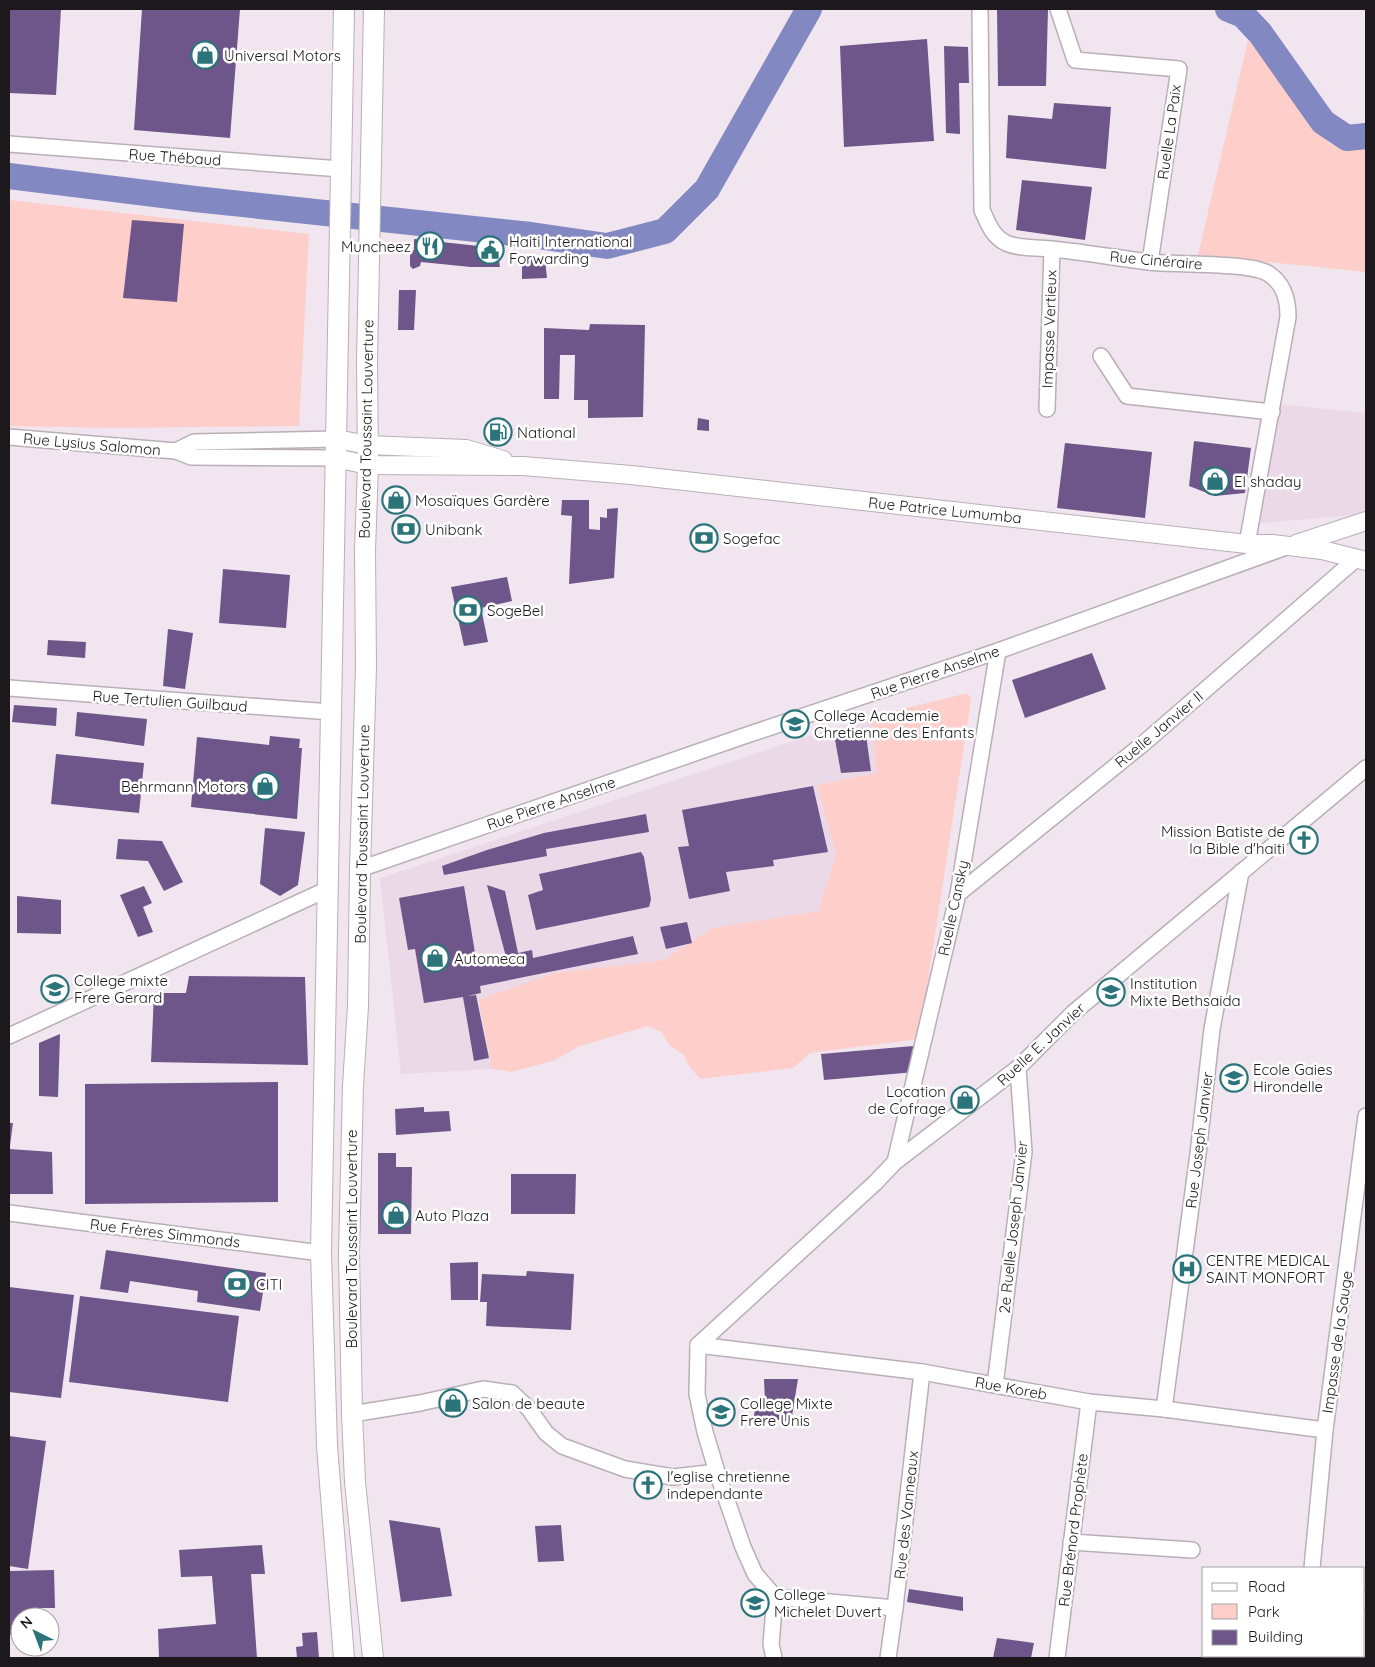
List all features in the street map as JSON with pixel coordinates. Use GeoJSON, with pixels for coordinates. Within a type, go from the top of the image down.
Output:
{"type":"FeatureCollection","features":[{"type":"Feature","properties":{"kind":"main road","name":"Boulevard Toussaint Louverture"},"geometry":{"type":"LineString","coordinates":[[344,9],[321,1253],[327,1446],[344,1658]]}},
{"type":"Feature","properties":{"kind":"main road","name":"Boulevard Toussaint Louverture"},"geometry":{"type":"LineString","coordinates":[[373,1658],[355,1482],[349,1253],[353,1086],[358,1006],[366,667],[364,550],[368,455],[367,361],[374,9]]}},
{"type":"Feature","properties":{"kind":"main road"},"geometry":{"type":"LineString","coordinates":[[321,1253],[349,1253]]}},
{"type":"Feature","properties":{"kind":"street","name":"Rue Cinéraire"},"geometry":{"type":"LineString","coordinates":[[980,9],[982,210],[990,229],[1005,242],[1015,246],[1150,262],[1249,268],[1268,273],[1281,284],[1288,305],[1288,317],[1247,544]]}},
{"type":"Feature","properties":{"kind":"street","name":"Ruelle La Paix"},"geometry":{"type":"LineString","coordinates":[[1058,9],[1075,60],[1179,69],[1150,262]]}},
{"type":"Feature","properties":{"kind":"street","name":"Rue Thébaud"},"geometry":{"type":"LineString","coordinates":[[9,144],[341,174]]}},
{"type":"Feature","properties":{"kind":"street","name":"Impasse Vertieux"},"geometry":{"type":"LineString","coordinates":[[1047,409],[1052,249]]}},
{"type":"Feature","properties":{"kind":"street"},"geometry":{"type":"LineString","coordinates":[[1101,356],[1127,396],[1272,412]]}},
{"type":"Feature","properties":{"kind":"street","name":"Rue Lysius Salomon"},"geometry":{"type":"LineString","coordinates":[[9,437],[176,451],[194,442],[336,448]]}},
{"type":"Feature","properties":{"kind":"street","name":"Rue Patrice Lumumba"},"geometry":{"type":"LineString","coordinates":[[336,448],[368,455],[631,475],[1247,544],[1291,546],[1322,550],[1361,560]]}},
{"type":"Feature","properties":{"kind":"street","name":"Rue Pierre Anselme"},"geometry":{"type":"LineString","coordinates":[[360,869],[744,736],[998,651],[1366,520]]}},
{"type":"Feature","properties":{"kind":"street","name":"Ruelle Janvier II"},"geometry":{"type":"LineString","coordinates":[[958,894],[1144,743],[1361,560]]}},
{"type":"Feature","properties":{"kind":"street","name":"Ruelle Cansky"},"geometry":{"type":"LineString","coordinates":[[895,1162],[958,894],[998,651]]}},
{"type":"Feature","properties":{"kind":"street","name":"Rue Tertulien Guilbaud"},"geometry":{"type":"LineString","coordinates":[[9,688],[331,712]]}},
{"type":"Feature","properties":{"kind":"street","name":"Ruelle E. Janvier"},"geometry":{"type":"LineString","coordinates":[[698,1345],[895,1162],[1018,1068],[1072,1013],[1366,768]]}},
{"type":"Feature","properties":{"kind":"street","name":"Rue Joseph Janvier"},"geometry":{"type":"LineString","coordinates":[[1164,1409],[1198,1154],[1212,1029],[1241,872]]}},
{"type":"Feature","properties":{"kind":"street"},"geometry":{"type":"LineString","coordinates":[[9,1036],[328,889]]}},
{"type":"Feature","properties":{"kind":"street","name":"2e Ruelle Joseph Janvier"},"geometry":{"type":"LineString","coordinates":[[995,1385],[1024,1152],[1018,1068]]}},
{"type":"Feature","properties":{"kind":"street","name":"Impasse de la Sauge"},"geometry":{"type":"LineString","coordinates":[[1312,1567],[1325,1430],[1364,1164],[1366,1116]]}},
{"type":"Feature","properties":{"kind":"street","name":"Rue Frères Simmonds"},"geometry":{"type":"LineString","coordinates":[[9,1213],[321,1253]]}},
{"type":"Feature","properties":{"kind":"street"},"geometry":{"type":"LineString","coordinates":[[698,1345],[697,1394],[705,1432],[743,1547],[755,1574],[775,1597],[895,1608]]}},
{"type":"Feature","properties":{"kind":"street","name":"Rue Koreb"},"geometry":{"type":"LineString","coordinates":[[698,1345],[922,1372],[1089,1402],[1164,1409],[1325,1430]]}},
{"type":"Feature","properties":{"kind":"street","name":"Rue des Vanneaux"},"geometry":{"type":"LineString","coordinates":[[888,1658],[922,1372]]}},
{"type":"Feature","properties":{"kind":"street"},"geometry":{"type":"LineString","coordinates":[[352,1414],[420,1403],[483,1389],[512,1393],[529,1409],[546,1433],[562,1446],[625,1469],[673,1477],[717,1472]]}},
{"type":"Feature","properties":{"kind":"street","name":"Rue Brénord Prophète"},"geometry":{"type":"LineString","coordinates":[[1057,1658],[1089,1402]]}},
{"type":"Feature","properties":{"kind":"street"},"geometry":{"type":"LineString","coordinates":[[1071,1542],[1192,1550]]}},
{"type":"Feature","properties":{"kind":"street"},"geometry":{"type":"LineString","coordinates":[[774,1658],[771,1644],[775,1597]]}},
{"type":"Feature","properties":{"kind":"shaded area"},"geometry":{"type":"Polygon","coordinates":[[[1276,404],[1366,413],[1366,514],[1260,523],[1276,404]]]}},
{"type":"Feature","properties":{"kind":"shaded area"},"geometry":{"type":"Polygon","coordinates":[[[871,717],[877,773],[817,785],[836,855],[818,911],[713,928],[664,960],[555,973],[479,1002],[492,1069],[401,1074],[380,878],[871,717]]]}},
{"type":"Feature","properties":{"kind":"green space"},"geometry":{"type":"Polygon","coordinates":[[[1248,40],[1330,144],[1366,145],[1366,272],[1198,255],[1248,40]]]}},
{"type":"Feature","properties":{"kind":"green space"},"geometry":{"type":"Polygon","coordinates":[[[9,200],[309,234],[299,426],[113,428],[9,426],[9,200]]]}},
{"type":"Feature","properties":{"kind":"green space"},"geometry":{"type":"Polygon","coordinates":[[[967,693],[971,699],[919,1039],[810,1053],[793,1068],[700,1079],[689,1066],[683,1054],[669,1045],[662,1032],[648,1026],[580,1046],[553,1061],[511,1072],[492,1069],[479,1001],[483,998],[555,973],[664,960],[712,928],[818,911],[836,855],[817,785],[877,773],[871,717],[967,693]]]}},
{"type":"Feature","properties":{"kind":"building"},"geometry":{"type":"Polygon","coordinates":[[[9,9],[61,9],[56,95],[9,93],[9,9]]]}},
{"type":"Feature","properties":{"kind":"building"},"geometry":{"type":"Polygon","coordinates":[[[142,9],[240,9],[230,138],[134,130],[142,9]]]}},
{"type":"Feature","properties":{"kind":"building"},"geometry":{"type":"Polygon","coordinates":[[[997,9],[1048,9],[1046,86],[998,86],[997,9]]]}},
{"type":"Feature","properties":{"kind":"building"},"geometry":{"type":"Polygon","coordinates":[[[927,39],[934,141],[844,147],[840,46],[927,39]]]}},
{"type":"Feature","properties":{"kind":"building"},"geometry":{"type":"Polygon","coordinates":[[[944,46],[968,47],[969,83],[959,83],[960,134],[946,133],[944,46]]]}},
{"type":"Feature","properties":{"kind":"building"},"geometry":{"type":"Polygon","coordinates":[[[1054,103],[1111,107],[1106,169],[1006,158],[1008,115],[1052,119],[1054,103]]]}},
{"type":"Feature","properties":{"kind":"building"},"geometry":{"type":"Polygon","coordinates":[[[1022,180],[1092,187],[1085,240],[1016,230],[1022,180]]]}},
{"type":"Feature","properties":{"kind":"building"},"geometry":{"type":"Polygon","coordinates":[[[132,220],[184,224],[177,302],[123,298],[132,220]]]}},
{"type":"Feature","properties":{"kind":"building"},"geometry":{"type":"Polygon","coordinates":[[[414,239],[497,248],[500,267],[471,267],[421,262],[420,266],[413,269],[410,266],[410,252],[414,250],[414,239]]]}},
{"type":"Feature","properties":{"kind":"building"},"geometry":{"type":"Polygon","coordinates":[[[522,258],[545,259],[547,278],[522,279],[522,258]]]}},
{"type":"Feature","properties":{"kind":"building"},"geometry":{"type":"Polygon","coordinates":[[[399,290],[416,290],[414,330],[398,330],[399,290]]]}},
{"type":"Feature","properties":{"kind":"building"},"geometry":{"type":"Polygon","coordinates":[[[590,324],[645,325],[643,417],[588,418],[588,400],[574,400],[575,355],[560,355],[559,399],[544,399],[544,328],[589,330],[590,324]]]}},
{"type":"Feature","properties":{"kind":"building"},"geometry":{"type":"Polygon","coordinates":[[[698,418],[709,420],[709,431],[697,430],[698,418]]]}},
{"type":"Feature","properties":{"kind":"building"},"geometry":{"type":"Polygon","coordinates":[[[1194,441],[1251,448],[1245,493],[1215,496],[1189,486],[1194,441]]]}},
{"type":"Feature","properties":{"kind":"building"},"geometry":{"type":"Polygon","coordinates":[[[1065,443],[1152,452],[1145,518],[1057,508],[1065,443]]]}},
{"type":"Feature","properties":{"kind":"building"},"geometry":{"type":"Polygon","coordinates":[[[562,500],[589,500],[589,529],[600,530],[600,517],[607,518],[607,509],[618,508],[614,578],[569,584],[572,516],[561,515],[562,500]]]}},
{"type":"Feature","properties":{"kind":"building"},"geometry":{"type":"Polygon","coordinates":[[[223,569],[290,575],[286,628],[219,623],[223,569]]]}},
{"type":"Feature","properties":{"kind":"building"},"geometry":{"type":"Polygon","coordinates":[[[507,577],[512,601],[481,608],[488,642],[464,646],[451,587],[507,577]]]}},
{"type":"Feature","properties":{"kind":"building"},"geometry":{"type":"Polygon","coordinates":[[[168,629],[193,633],[185,689],[163,686],[168,629]]]}},
{"type":"Feature","properties":{"kind":"building"},"geometry":{"type":"Polygon","coordinates":[[[48,640],[86,642],[85,658],[47,655],[48,640]]]}},
{"type":"Feature","properties":{"kind":"building"},"geometry":{"type":"Polygon","coordinates":[[[1092,653],[1106,689],[1025,718],[1012,680],[1092,653]]]}},
{"type":"Feature","properties":{"kind":"building"},"geometry":{"type":"Polygon","coordinates":[[[14,705],[57,708],[56,726],[12,722],[14,705]]]}},
{"type":"Feature","properties":{"kind":"building"},"geometry":{"type":"Polygon","coordinates":[[[77,712],[147,719],[144,746],[75,736],[77,712]]]}},
{"type":"Feature","properties":{"kind":"building"},"geometry":{"type":"Polygon","coordinates":[[[865,728],[871,771],[841,773],[834,734],[846,729],[865,728]]]}},
{"type":"Feature","properties":{"kind":"building"},"geometry":{"type":"Polygon","coordinates":[[[270,736],[300,739],[299,748],[302,748],[297,819],[191,807],[197,737],[269,745],[270,736]]]}},
{"type":"Feature","properties":{"kind":"building"},"geometry":{"type":"Polygon","coordinates":[[[56,754],[144,763],[139,813],[51,804],[56,754]]]}},
{"type":"Feature","properties":{"kind":"building"},"geometry":{"type":"Polygon","coordinates":[[[813,786],[828,852],[773,860],[774,866],[726,872],[730,891],[689,899],[678,847],[689,846],[682,810],[813,786]]]}},
{"type":"Feature","properties":{"kind":"building"},"geometry":{"type":"Polygon","coordinates":[[[646,814],[649,832],[546,849],[547,856],[444,875],[442,866],[487,850],[544,833],[646,814]]]}},
{"type":"Feature","properties":{"kind":"building"},"geometry":{"type":"Polygon","coordinates":[[[265,828],[305,832],[298,885],[280,896],[260,884],[265,828]]]}},
{"type":"Feature","properties":{"kind":"building"},"geometry":{"type":"Polygon","coordinates":[[[118,839],[162,841],[183,882],[164,891],[148,861],[116,859],[118,839]]]}},
{"type":"Feature","properties":{"kind":"building"},"geometry":{"type":"Polygon","coordinates":[[[641,852],[644,857],[651,899],[649,907],[536,930],[528,895],[543,890],[539,874],[641,852]]]}},
{"type":"Feature","properties":{"kind":"building"},"geometry":{"type":"Polygon","coordinates":[[[487,885],[505,891],[518,953],[532,950],[533,958],[633,936],[638,954],[480,986],[481,993],[467,996],[476,995],[489,1058],[474,1061],[463,997],[424,1003],[415,949],[408,950],[399,898],[464,886],[477,965],[506,957],[487,885]]]}},
{"type":"Feature","properties":{"kind":"building"},"geometry":{"type":"Polygon","coordinates":[[[144,886],[152,903],[143,907],[153,932],[138,937],[120,895],[144,886]]]}},
{"type":"Feature","properties":{"kind":"building"},"geometry":{"type":"Polygon","coordinates":[[[17,896],[61,900],[61,934],[17,933],[17,896]]]}},
{"type":"Feature","properties":{"kind":"building"},"geometry":{"type":"Polygon","coordinates":[[[687,922],[692,943],[666,949],[660,927],[687,922]]]}},
{"type":"Feature","properties":{"kind":"building"},"geometry":{"type":"Polygon","coordinates":[[[189,976],[305,977],[308,1065],[151,1062],[154,993],[186,993],[189,976]]]}},
{"type":"Feature","properties":{"kind":"building"},"geometry":{"type":"Polygon","coordinates":[[[60,1034],[58,1097],[39,1096],[39,1043],[60,1034]]]}},
{"type":"Feature","properties":{"kind":"building"},"geometry":{"type":"Polygon","coordinates":[[[913,1046],[915,1072],[824,1080],[821,1054],[913,1046]]]}},
{"type":"Feature","properties":{"kind":"building"},"geometry":{"type":"Polygon","coordinates":[[[278,1082],[278,1202],[85,1204],[85,1084],[278,1082]]]}},
{"type":"Feature","properties":{"kind":"building"},"geometry":{"type":"Polygon","coordinates":[[[424,1107],[424,1112],[449,1111],[451,1131],[396,1135],[395,1109],[424,1107]]]}},
{"type":"Feature","properties":{"kind":"building"},"geometry":{"type":"Polygon","coordinates":[[[9,1123],[13,1123],[10,1146],[9,1146],[9,1123]]]}},
{"type":"Feature","properties":{"kind":"building"},"geometry":{"type":"Polygon","coordinates":[[[9,1149],[52,1152],[53,1194],[9,1194],[9,1149]]]}},
{"type":"Feature","properties":{"kind":"building"},"geometry":{"type":"Polygon","coordinates":[[[378,1153],[396,1153],[396,1167],[412,1167],[411,1234],[378,1234],[378,1153]]]}},
{"type":"Feature","properties":{"kind":"building"},"geometry":{"type":"Polygon","coordinates":[[[511,1174],[576,1174],[575,1214],[511,1214],[511,1174]]]}},
{"type":"Feature","properties":{"kind":"building"},"geometry":{"type":"Polygon","coordinates":[[[106,1250],[266,1273],[260,1311],[197,1302],[198,1291],[130,1281],[128,1293],[100,1289],[106,1250]]]}},
{"type":"Feature","properties":{"kind":"building"},"geometry":{"type":"Polygon","coordinates":[[[478,1262],[478,1300],[451,1300],[450,1263],[478,1262]]]}},
{"type":"Feature","properties":{"kind":"building"},"geometry":{"type":"Polygon","coordinates":[[[527,1271],[574,1274],[571,1330],[486,1326],[487,1302],[480,1302],[482,1274],[526,1276],[527,1271]]]}},
{"type":"Feature","properties":{"kind":"building"},"geometry":{"type":"Polygon","coordinates":[[[9,1287],[74,1295],[61,1398],[9,1392],[9,1287]]]}},
{"type":"Feature","properties":{"kind":"building"},"geometry":{"type":"Polygon","coordinates":[[[80,1296],[239,1316],[228,1402],[69,1382],[80,1296]]]}},
{"type":"Feature","properties":{"kind":"building"},"geometry":{"type":"Polygon","coordinates":[[[764,1379],[798,1379],[791,1422],[754,1416],[756,1401],[765,1402],[764,1379]]]}},
{"type":"Feature","properties":{"kind":"building"},"geometry":{"type":"Polygon","coordinates":[[[9,1436],[46,1441],[28,1569],[9,1566],[9,1436]]]}},
{"type":"Feature","properties":{"kind":"building"},"geometry":{"type":"Polygon","coordinates":[[[389,1520],[440,1528],[452,1596],[401,1602],[389,1520]]]}},
{"type":"Feature","properties":{"kind":"building"},"geometry":{"type":"Polygon","coordinates":[[[561,1525],[564,1561],[538,1562],[535,1526],[561,1525]]]}},
{"type":"Feature","properties":{"kind":"building"},"geometry":{"type":"Polygon","coordinates":[[[262,1545],[265,1574],[251,1574],[257,1658],[159,1658],[158,1629],[216,1624],[212,1576],[181,1577],[179,1550],[262,1545]]]}},
{"type":"Feature","properties":{"kind":"building"},"geometry":{"type":"Polygon","coordinates":[[[54,1570],[55,1607],[10,1607],[9,1635],[9,1571],[54,1570]]]}},
{"type":"Feature","properties":{"kind":"building"},"geometry":{"type":"Polygon","coordinates":[[[909,1589],[963,1597],[963,1611],[907,1602],[909,1589]]]}},
{"type":"Feature","properties":{"kind":"building"},"geometry":{"type":"Polygon","coordinates":[[[317,1632],[319,1658],[297,1658],[296,1647],[303,1646],[302,1633],[317,1632]]]}},
{"type":"Feature","properties":{"kind":"building"},"geometry":{"type":"Polygon","coordinates":[[[997,1638],[1034,1643],[1031,1658],[993,1658],[997,1638]]]}},
{"type":"Feature","properties":{"kind":"waterway"},"geometry":{"type":"LineString","coordinates":[[9,176],[195,199],[531,235],[607,246],[665,231],[707,189],[809,9]]}},
{"type":"Feature","properties":{"kind":"waterway"},"geometry":{"type":"LineString","coordinates":[[1228,9],[1243,15],[1260,33],[1323,122],[1347,138],[1366,136]]}},
{"type":"Feature","properties":{"kind":"place","name":"Universal Motors"},"geometry":{"type":"Point","coordinates":[205,55]}},
{"type":"Feature","properties":{"kind":"place","name":"Muncheez"},"geometry":{"type":"Point","coordinates":[430,246]}},
{"type":"Feature","properties":{"kind":"place","name":"Haiti International Forwarding"},"geometry":{"type":"Point","coordinates":[490,250]}},
{"type":"Feature","properties":{"kind":"place","name":"National"},"geometry":{"type":"Point","coordinates":[498,432]}},
{"type":"Feature","properties":{"kind":"place","name":"El shaday"},"geometry":{"type":"Point","coordinates":[1215,481]}},
{"type":"Feature","properties":{"kind":"place","name":"Mosaïques Gardère"},"geometry":{"type":"Point","coordinates":[396,500]}},
{"type":"Feature","properties":{"kind":"place","name":"Unibank"},"geometry":{"type":"Point","coordinates":[406,529]}},
{"type":"Feature","properties":{"kind":"place","name":"Sogefac"},"geometry":{"type":"Point","coordinates":[704,538]}},
{"type":"Feature","properties":{"kind":"place","name":"SogeBel"},"geometry":{"type":"Point","coordinates":[468,610]}},
{"type":"Feature","properties":{"kind":"place","name":"College Academie Chretienne des Enfants"},"geometry":{"type":"Point","coordinates":[795,724]}},
{"type":"Feature","properties":{"kind":"place","name":"Behrmann Motors"},"geometry":{"type":"Point","coordinates":[265,786]}},
{"type":"Feature","properties":{"kind":"place","name":"Mission Batiste de la Bible d'haiti"},"geometry":{"type":"Point","coordinates":[1304,840]}},
{"type":"Feature","properties":{"kind":"place","name":"Automeca"},"geometry":{"type":"Point","coordinates":[435,958]}},
{"type":"Feature","properties":{"kind":"place","name":"College mixte Frere Gerard"},"geometry":{"type":"Point","coordinates":[55,989]}},
{"type":"Feature","properties":{"kind":"place","name":"Institution Mixte Bethsaida"},"geometry":{"type":"Point","coordinates":[1111,992]}},
{"type":"Feature","properties":{"kind":"place","name":"Ecole Gaies Hirondelle"},"geometry":{"type":"Point","coordinates":[1234,1078]}},
{"type":"Feature","properties":{"kind":"place","name":"Location de Cofrage"},"geometry":{"type":"Point","coordinates":[965,1100]}},
{"type":"Feature","properties":{"kind":"place","name":"Auto Plaza"},"geometry":{"type":"Point","coordinates":[396,1215]}},
{"type":"Feature","properties":{"kind":"place","name":"CENTRE MEDICAL SAINT MONFORT"},"geometry":{"type":"Point","coordinates":[1187,1269]}},
{"type":"Feature","properties":{"kind":"place","name":"CITI"},"geometry":{"type":"Point","coordinates":[237,1284]}},
{"type":"Feature","properties":{"kind":"place","name":"Salon de beaute"},"geometry":{"type":"Point","coordinates":[453,1403]}},
{"type":"Feature","properties":{"kind":"place","name":"College Mixte Frere Unis"},"geometry":{"type":"Point","coordinates":[721,1412]}},
{"type":"Feature","properties":{"kind":"place","name":"l'eglise chretienne independante"},"geometry":{"type":"Point","coordinates":[648,1485]}},
{"type":"Feature","properties":{"kind":"place","name":"College Michelet Duvert"},"geometry":{"type":"Point","coordinates":[755,1603]}}]}
